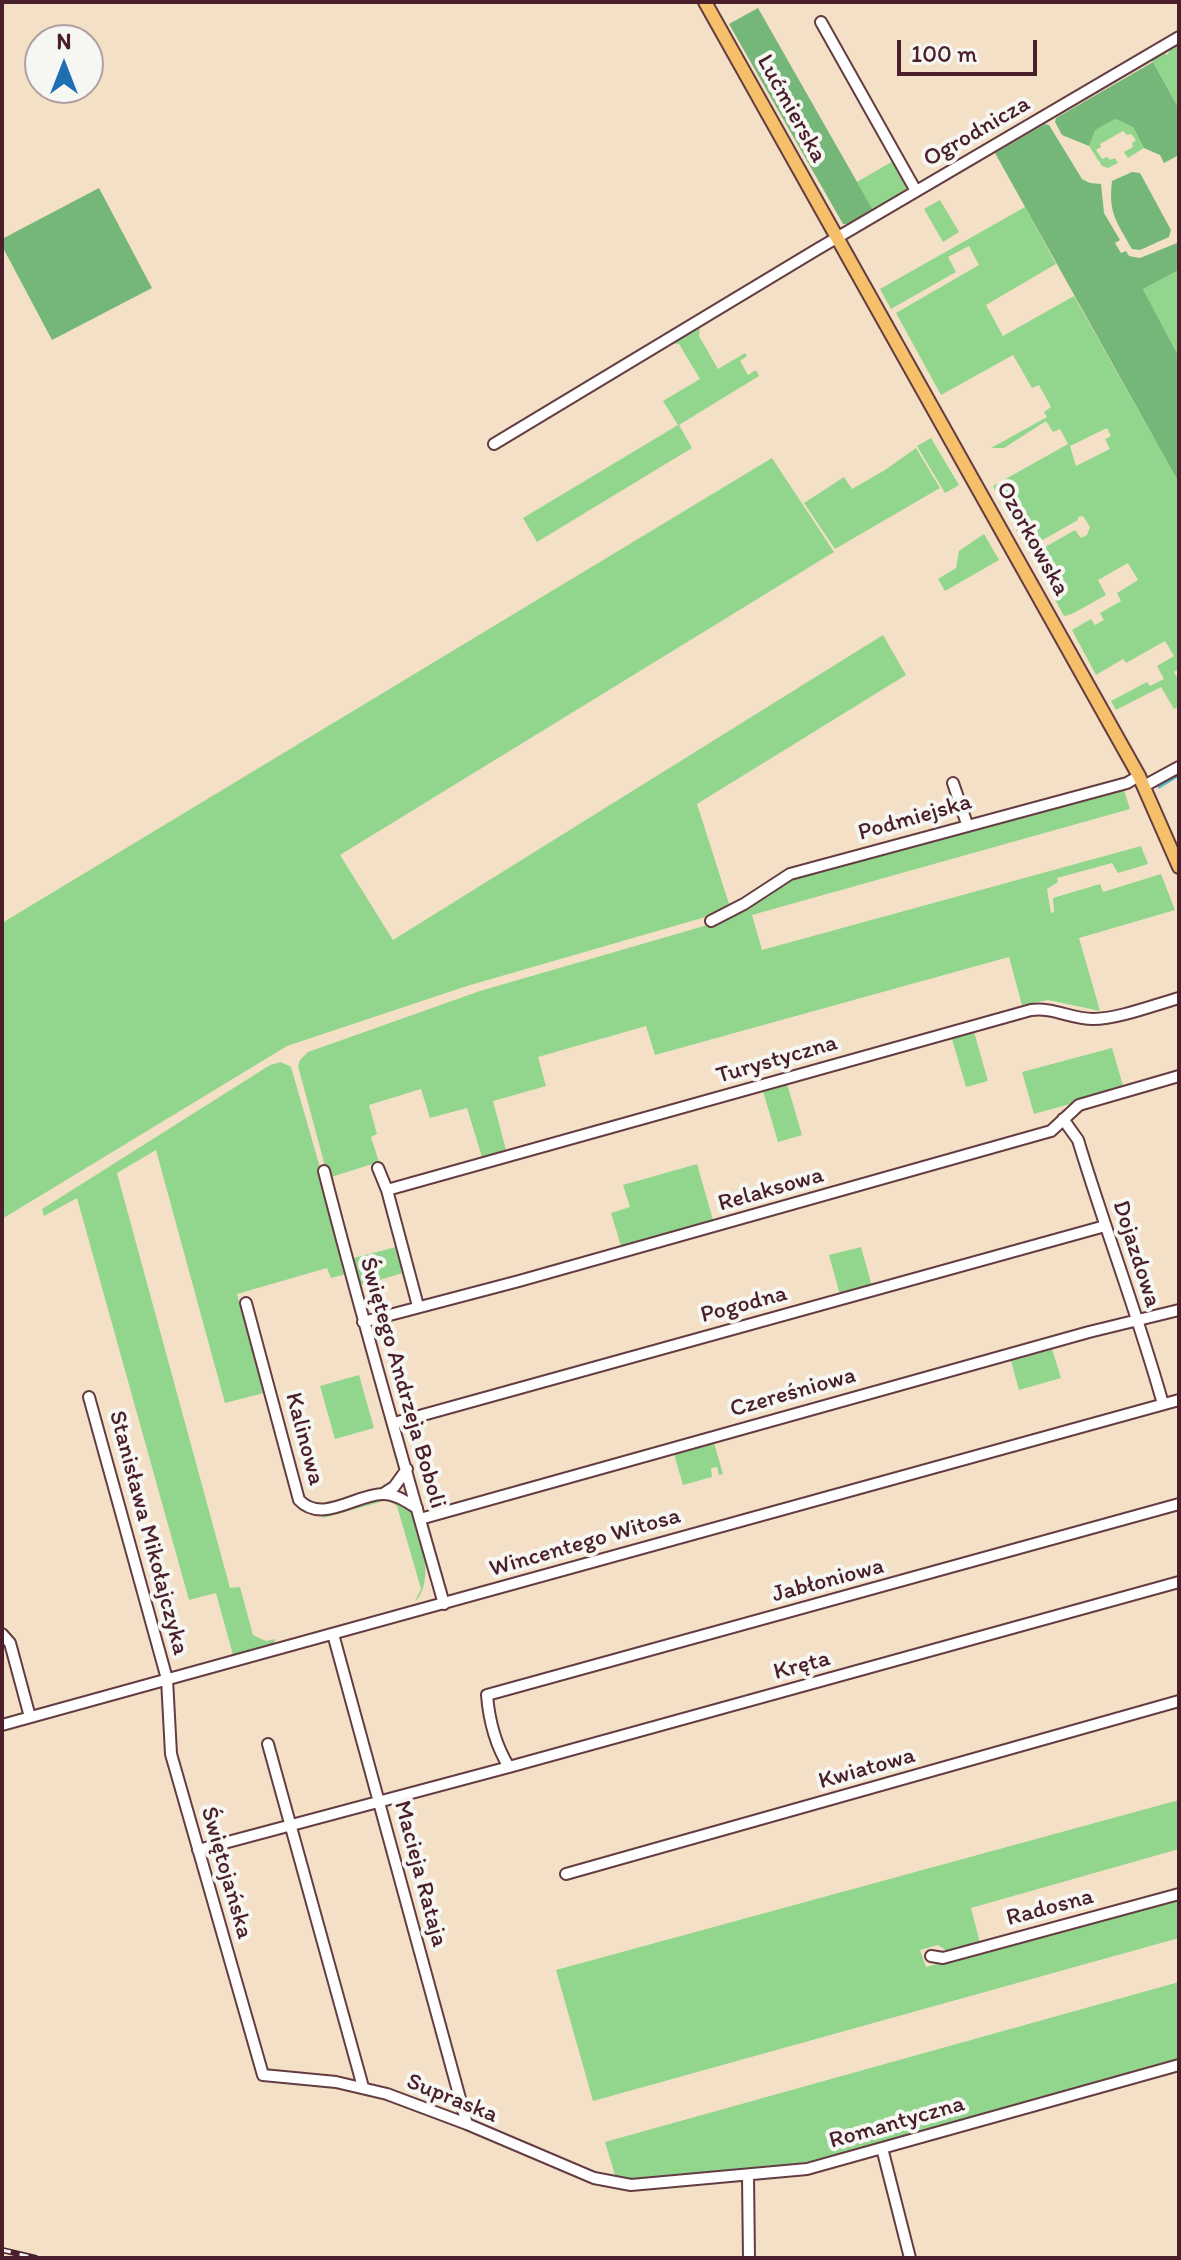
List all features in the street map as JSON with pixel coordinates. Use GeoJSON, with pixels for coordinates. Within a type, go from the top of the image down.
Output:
{"type":"FeatureCollection","features":[{"type":"Feature","properties":{"kind":"main road","name":"Lućmierska"},"geometry":{"type":"LineString","coordinates":[[705,2],[837,237]]}},
{"type":"Feature","properties":{"kind":"main road","name":"Ozorkowska"},"geometry":{"type":"LineString","coordinates":[[837,237],[1142,781],[1179,867]]}},
{"type":"Feature","properties":{"kind":"street"},"geometry":{"type":"LineString","coordinates":[[821,22],[916,191]]}},
{"type":"Feature","properties":{"kind":"street","name":"Ogrodnicza"},"geometry":{"type":"LineString","coordinates":[[494,444],[837,237],[1179,37]]}},
{"type":"Feature","properties":{"kind":"street","name":"Podmiejska"},"geometry":{"type":"LineString","coordinates":[[711,921],[790,874],[967,824],[1142,781],[1179,767]]}},
{"type":"Feature","properties":{"kind":"street"},"geometry":{"type":"LineString","coordinates":[[953,783],[967,824]]}},
{"type":"Feature","properties":{"kind":"street","name":"Turystyczna"},"geometry":{"type":"LineString","coordinates":[[387,1190],[1031,1010],[1046,1008],[1089,1019],[1103,1018],[1179,998]]}},
{"type":"Feature","properties":{"kind":"street","name":"Relaksowa"},"geometry":{"type":"LineString","coordinates":[[363,1322],[1051,1131],[1079,1105],[1179,1076]]}},
{"type":"Feature","properties":{"kind":"street","name":"Dojazdowa"},"geometry":{"type":"LineString","coordinates":[[1063,1119],[1078,1140],[1163,1404]]}},
{"type":"Feature","properties":{"kind":"street"},"geometry":{"type":"LineString","coordinates":[[378,1168],[387,1190],[418,1306]]}},
{"type":"Feature","properties":{"kind":"street","name":"Świętego Andrzeja Boboli"},"geometry":{"type":"LineString","coordinates":[[324,1171],[363,1322],[444,1604]]}},
{"type":"Feature","properties":{"kind":"street","name":"Pogodna"},"geometry":{"type":"LineString","coordinates":[[394,1423],[1105,1226]]}},
{"type":"Feature","properties":{"kind":"street","name":"Kalinowa"},"geometry":{"type":"LineString","coordinates":[[246,1303],[299,1500],[307,1508],[319,1511],[383,1494]]}},
{"type":"Feature","properties":{"kind":"street","name":"Czereśniowa"},"geometry":{"type":"LineString","coordinates":[[418,1513],[1135,1319],[1179,1310]]}},
{"type":"Feature","properties":{"kind":"street","name":"Stanisława Mikołajczyka"},"geometry":{"type":"LineString","coordinates":[[89,1397],[167,1679]]}},
{"type":"Feature","properties":{"kind":"street","name":"Wincentego Witosa"},"geometry":{"type":"LineString","coordinates":[[2,1725],[1179,1400]]}},
{"type":"Feature","properties":{"kind":"street"},"geometry":{"type":"LineString","coordinates":[[383,1494],[402,1478],[407,1469]]}},
{"type":"Feature","properties":{"kind":"street"},"geometry":{"type":"LineString","coordinates":[[383,1494],[394,1496],[418,1513]]}},
{"type":"Feature","properties":{"kind":"street","name":"Jabłoniowa"},"geometry":{"type":"LineString","coordinates":[[509,1767],[498,1747],[487,1695],[1179,1504]]}},
{"type":"Feature","properties":{"kind":"street","name":"Kręta"},"geometry":{"type":"LineString","coordinates":[[198,1850],[381,1803],[1179,1582]]}},
{"type":"Feature","properties":{"kind":"street"},"geometry":{"type":"LineString","coordinates":[[2,1634],[10,1643],[30,1717]]}},
{"type":"Feature","properties":{"kind":"street","name":"Macieja Rataja"},"geometry":{"type":"LineString","coordinates":[[333,1634],[467,2124]]}},
{"type":"Feature","properties":{"kind":"street","name":"Świętojańska"},"geometry":{"type":"LineString","coordinates":[[167,1679],[171,1754],[263,2075]]}},
{"type":"Feature","properties":{"kind":"street","name":"Kwiatowa"},"geometry":{"type":"LineString","coordinates":[[566,1874],[1179,1701]]}},
{"type":"Feature","properties":{"kind":"street"},"geometry":{"type":"LineString","coordinates":[[268,1744],[363,2087]]}},
{"type":"Feature","properties":{"kind":"street","name":"Radosna"},"geometry":{"type":"LineString","coordinates":[[931,1956],[943,1958],[1179,1894]]}},
{"type":"Feature","properties":{"kind":"street","name":"Romantyczna"},"geometry":{"type":"LineString","coordinates":[[619,2184],[642,2185],[807,2169],[1179,2065]]}},
{"type":"Feature","properties":{"kind":"street","name":"Supraska"},"geometry":{"type":"LineString","coordinates":[[263,2075],[363,2087],[467,2124],[581,2173],[619,2184]]}},
{"type":"Feature","properties":{"kind":"street"},"geometry":{"type":"LineString","coordinates":[[882,2148],[910,2258]]}},
{"type":"Feature","properties":{"kind":"street"},"geometry":{"type":"LineString","coordinates":[[748,2176],[749,2258]]}},
{"type":"Feature","properties":{"kind":"green space"},"geometry":{"type":"Polygon","coordinates":[[[758,8],[873,210],[848,224],[843,224],[729,24],[758,8]]]}},
{"type":"Feature","properties":{"kind":"green space"},"geometry":{"type":"Polygon","coordinates":[[[1179,44],[1179,109],[1152,60],[1164,53],[1167,55],[1179,44]]]}},
{"type":"Feature","properties":{"kind":"green space"},"geometry":{"type":"Polygon","coordinates":[[[1153,62],[1179,109],[1179,155],[1164,163],[1160,155],[1144,148],[1133,127],[1115,119],[1095,130],[1089,146],[1062,135],[1056,118],[1153,62]]]}},
{"type":"Feature","properties":{"kind":"green space"},"geometry":{"type":"Polygon","coordinates":[[[1115,119],[1133,127],[1144,148],[1128,158],[1124,152],[1133,147],[1132,143],[1136,140],[1123,131],[1100,144],[1101,147],[1096,150],[1102,159],[1115,158],[1118,163],[1108,168],[1102,166],[1089,146],[1094,130],[1115,119]]]}},
{"type":"Feature","properties":{"kind":"green space"},"geometry":{"type":"Polygon","coordinates":[[[1045,124],[1049,125],[1082,179],[1101,184],[1104,213],[1120,240],[1115,243],[1121,253],[1126,251],[1129,256],[1140,258],[1177,243],[1179,246],[1179,270],[1143,289],[1179,357],[1179,483],[995,153],[1045,124]]]}},
{"type":"Feature","properties":{"kind":"green space"},"geometry":{"type":"Polygon","coordinates":[[[893,161],[907,190],[873,210],[857,182],[893,161]]]}},
{"type":"Feature","properties":{"kind":"green space"},"geometry":{"type":"Polygon","coordinates":[[[1132,172],[1140,173],[1171,230],[1169,237],[1140,250],[1132,249],[1115,217],[1111,202],[1112,181],[1132,172]]]}},
{"type":"Feature","properties":{"kind":"green space"},"geometry":{"type":"Polygon","coordinates":[[[99,188],[152,288],[52,340],[2,246],[2,239],[99,188]]]}},
{"type":"Feature","properties":{"kind":"green space"},"geometry":{"type":"Polygon","coordinates":[[[940,200],[959,232],[943,242],[924,209],[940,200]]]}},
{"type":"Feature","properties":{"kind":"green space"},"geometry":{"type":"Polygon","coordinates":[[[1025,207],[1056,264],[986,305],[1003,336],[1074,296],[1179,483],[1179,669],[1174,672],[1179,677],[1179,706],[1174,709],[1161,687],[1116,710],[1111,701],[1147,682],[1150,686],[1164,679],[1157,666],[1174,656],[1165,641],[1126,663],[1123,659],[1096,675],[1072,630],[1091,619],[1095,625],[1104,620],[1100,613],[1121,601],[1117,593],[1138,580],[1128,563],[1098,580],[1106,595],[1064,616],[1031,555],[1075,530],[1081,538],[1087,535],[1090,527],[1083,516],[1078,517],[1078,520],[1027,549],[1006,511],[1009,505],[1005,495],[997,494],[993,486],[1068,444],[1060,429],[1053,432],[1046,421],[1004,448],[991,448],[1047,417],[1044,412],[1051,407],[1039,385],[1032,388],[1013,355],[941,395],[896,313],[979,265],[969,246],[948,257],[956,272],[891,309],[880,289],[1025,207]],[[1107,428],[1070,446],[1076,466],[1110,449],[1105,439],[1111,436],[1107,428]]]}},
{"type":"Feature","properties":{"kind":"green space"},"geometry":{"type":"Polygon","coordinates":[[[1179,270],[1179,357],[1143,289],[1179,270]]]}},
{"type":"Feature","properties":{"kind":"green space"},"geometry":{"type":"Polygon","coordinates":[[[700,323],[699,336],[718,369],[745,353],[747,356],[740,361],[748,375],[756,370],[759,376],[679,425],[692,448],[537,542],[523,518],[678,425],[663,401],[700,379],[679,344],[667,343],[700,323]]]}},
{"type":"Feature","properties":{"kind":"green space"},"geometry":{"type":"Polygon","coordinates":[[[931,438],[959,485],[945,493],[917,446],[931,438]]]}},
{"type":"Feature","properties":{"kind":"green space"},"geometry":{"type":"Polygon","coordinates":[[[916,448],[940,488],[835,549],[804,503],[844,477],[852,489],[916,448]]]}},
{"type":"Feature","properties":{"kind":"green space"},"geometry":{"type":"Polygon","coordinates":[[[772,458],[834,552],[340,855],[393,940],[883,635],[906,675],[697,804],[729,904],[709,916],[467,986],[287,1046],[2,1219],[2,923],[772,458]]]}},
{"type":"Feature","properties":{"kind":"green space"},"geometry":{"type":"Polygon","coordinates":[[[984,534],[999,560],[945,591],[938,579],[956,568],[959,551],[984,534]]]}},
{"type":"Feature","properties":{"kind":"green space"},"geometry":{"type":"Polygon","coordinates":[[[1124,790],[1130,809],[752,915],[762,950],[1141,846],[1148,864],[1118,873],[1112,863],[1057,878],[1058,882],[1047,889],[1051,913],[1054,912],[1053,898],[1100,884],[1103,892],[1161,874],[1175,910],[1079,938],[1100,1011],[1048,1000],[1022,1005],[1009,957],[655,1055],[646,1026],[538,1057],[546,1086],[493,1101],[506,1150],[482,1157],[467,1108],[430,1118],[421,1089],[369,1105],[377,1134],[371,1137],[379,1162],[331,1177],[354,1258],[396,1247],[403,1273],[362,1285],[356,1281],[298,1066],[308,1052],[480,991],[711,924],[793,879],[1124,790]]]}},
{"type":"Feature","properties":{"kind":"green space"},"geometry":{"type":"Polygon","coordinates":[[[974,1032],[988,1081],[966,1087],[952,1039],[974,1032]]]}},
{"type":"Feature","properties":{"kind":"green space"},"geometry":{"type":"Polygon","coordinates":[[[1112,1048],[1124,1089],[1034,1114],[1022,1072],[1112,1048]]]}},
{"type":"Feature","properties":{"kind":"green space"},"geometry":{"type":"Polygon","coordinates":[[[281,1062],[291,1067],[346,1274],[331,1278],[327,1268],[237,1294],[264,1393],[225,1403],[156,1150],[117,1173],[230,1588],[240,1587],[253,1635],[266,1641],[275,1639],[274,1644],[233,1655],[216,1593],[189,1600],[77,1198],[44,1216],[42,1209],[270,1065],[281,1062]]]}},
{"type":"Feature","properties":{"kind":"green space"},"geometry":{"type":"Polygon","coordinates":[[[787,1084],[802,1135],[778,1142],[763,1091],[787,1084]]]}},
{"type":"Feature","properties":{"kind":"green space"},"geometry":{"type":"Polygon","coordinates":[[[697,1164],[713,1220],[621,1246],[611,1213],[630,1207],[623,1185],[697,1164]]]}},
{"type":"Feature","properties":{"kind":"green space"},"geometry":{"type":"Polygon","coordinates":[[[861,1247],[872,1286],[840,1295],[829,1255],[861,1247]]]}},
{"type":"Feature","properties":{"kind":"green space"},"geometry":{"type":"Polygon","coordinates":[[[1052,1349],[1061,1378],[1019,1390],[1011,1361],[1052,1349]]]}},
{"type":"Feature","properties":{"kind":"green space"},"geometry":{"type":"Polygon","coordinates":[[[359,1375],[374,1428],[335,1439],[320,1386],[359,1375]]]}},
{"type":"Feature","properties":{"kind":"green space"},"geometry":{"type":"Polygon","coordinates":[[[714,1443],[723,1474],[719,1475],[717,1467],[711,1468],[712,1477],[683,1485],[674,1454],[714,1443]]]}},
{"type":"Feature","properties":{"kind":"green space"},"geometry":{"type":"Polygon","coordinates":[[[377,1499],[391,1500],[404,1506],[416,1521],[426,1571],[421,1594],[415,1601],[421,1589],[397,1506],[387,1500],[323,1518],[377,1499]]]}},
{"type":"Feature","properties":{"kind":"green space"},"geometry":{"type":"Polygon","coordinates":[[[1179,1800],[1179,1849],[971,1908],[980,1943],[947,1951],[938,1945],[920,1950],[926,1967],[1179,1898],[1179,1938],[593,2101],[556,1970],[1179,1800]]]}},
{"type":"Feature","properties":{"kind":"green space"},"geometry":{"type":"Polygon","coordinates":[[[1179,1982],[1179,2061],[802,2163],[635,2180],[616,2178],[605,2142],[1179,1982]]]}},
{"type":"Feature","properties":{"kind":"waterway"},"geometry":{"type":"LineString","coordinates":[[1159,787],[1179,775]]}},
{"type":"Feature","properties":{"kind":"railway"},"geometry":{"type":"LineString","coordinates":[[2,2250],[36,2258]]}}]}
